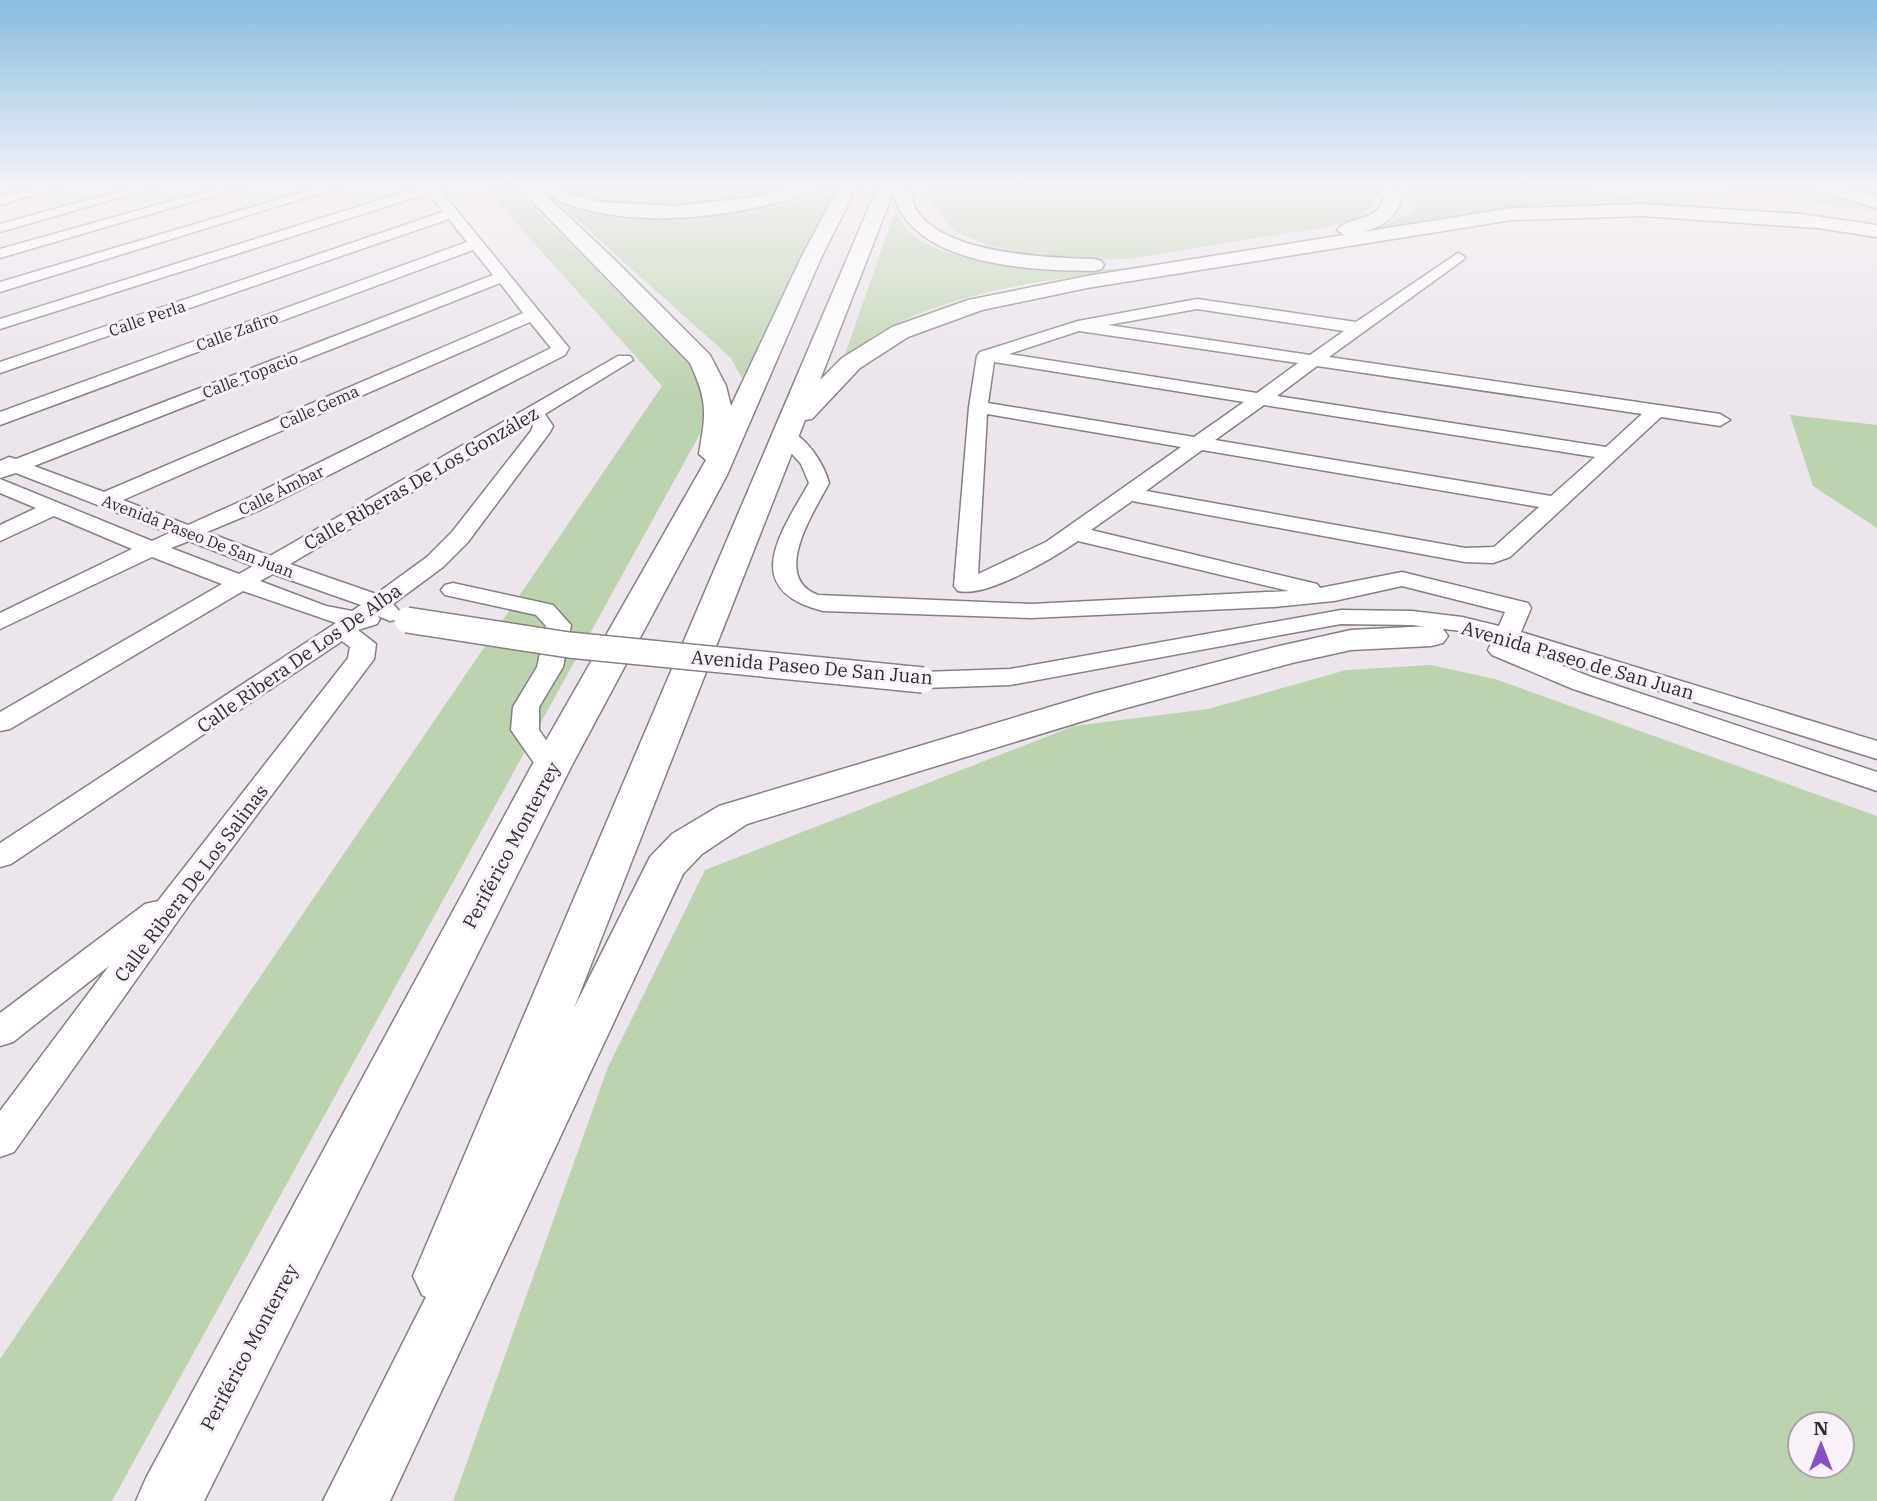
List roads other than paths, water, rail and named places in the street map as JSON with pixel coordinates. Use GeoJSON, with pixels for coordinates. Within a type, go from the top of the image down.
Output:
{"type":"FeatureCollection","features":[{"type":"Feature","properties":{"kind":"highway"},"geometry":{"type":"LineString","coordinates":[[600,256],[701,360],[713,386],[719,409],[713,446],[713,475]]}},
{"type":"Feature","properties":{"kind":"highway","name":"Periférico Monterrey"},"geometry":{"type":"LineString","coordinates":[[169,1501],[551,767],[713,475],[812,256]]}},
{"type":"Feature","properties":{"kind":"highway"},"geometry":{"type":"LineString","coordinates":[[351,1501],[587,915],[787,433],[856,256]]}},
{"type":"Feature","properties":{"kind":"highway"},"geometry":{"type":"LineString","coordinates":[[998,256],[1090,265],[1192,256]]}},
{"type":"Feature","properties":{"kind":"highway"},"geometry":{"type":"LineString","coordinates":[[787,433],[851,363],[882,341],[918,325],[956,311],[1039,291],[1254,256]]}},
{"type":"Feature","properties":{"kind":"highway"},"geometry":{"type":"LineString","coordinates":[[356,1501],[578,1053],[665,867],[687,844],[733,815],[1106,702],[1351,640],[1447,630]]}},
{"type":"Feature","properties":{"kind":"street"},"geometry":{"type":"LineString","coordinates":[[0,287],[103,256]]}},
{"type":"Feature","properties":{"kind":"street"},"geometry":{"type":"LineString","coordinates":[[0,324],[217,256]]}},
{"type":"Feature","properties":{"kind":"street","name":"Calle Perla"},"geometry":{"type":"LineString","coordinates":[[0,368],[328,256]]}},
{"type":"Feature","properties":{"kind":"street","name":"Calle Zafiro"},"geometry":{"type":"LineString","coordinates":[[0,419],[442,256]]}},
{"type":"Feature","properties":{"kind":"street"},"geometry":{"type":"LineString","coordinates":[[484,256],[534,314]]}},
{"type":"Feature","properties":{"kind":"street"},"geometry":{"type":"LineString","coordinates":[[986,356],[978,407],[966,586],[997,576],[1064,540],[1458,257]]}},
{"type":"Feature","properties":{"kind":"street","name":"Calle Topacio"},"geometry":{"type":"LineString","coordinates":[[5,466],[501,277]]}},
{"type":"Feature","properties":{"kind":"street"},"geometry":{"type":"LineString","coordinates":[[143,280],[229,304]]}},
{"type":"Feature","properties":{"kind":"street"},"geometry":{"type":"LineString","coordinates":[[986,356],[1077,326],[1197,304],[1360,328]]}},
{"type":"Feature","properties":{"kind":"street"},"geometry":{"type":"LineString","coordinates":[[251,311],[274,317]]}},
{"type":"Feature","properties":{"kind":"street","name":"Calle Ámbar"},"geometry":{"type":"LineString","coordinates":[[0,622],[153,548],[267,498],[559,351],[561,348],[534,314]]}},
{"type":"Feature","properties":{"kind":"street","name":"Calle Gema"},"geometry":{"type":"LineString","coordinates":[[104,500],[534,314]]}},
{"type":"Feature","properties":{"kind":"street"},"geometry":{"type":"LineString","coordinates":[[1077,326],[1720,420]]}},
{"type":"Feature","properties":{"kind":"street"},"geometry":{"type":"LineString","coordinates":[[986,356],[1609,453]]}},
{"type":"Feature","properties":{"kind":"street","name":"Calle Riberas De Los González"},"geometry":{"type":"LineString","coordinates":[[0,723],[624,359]]}},
{"type":"Feature","properties":{"kind":"street"},"geometry":{"type":"LineString","coordinates":[[978,407],[1555,503]]}},
{"type":"Feature","properties":{"kind":"street","name":"Calle Ribera De Los De Alba"},"geometry":{"type":"LineString","coordinates":[[393,613],[435,562],[460,537],[540,432],[543,426],[533,411]]}},
{"type":"Feature","properties":{"kind":"street"},"geometry":{"type":"LineString","coordinates":[[1128,494],[1479,557],[1493,556],[1502,552],[1657,411]]}},
{"type":"Feature","properties":{"kind":"street"},"geometry":{"type":"LineString","coordinates":[[787,433],[809,459],[816,470],[819,483],[782,556],[787,582],[801,597],[823,604],[1031,611],[1274,600],[1338,605],[1402,579],[1519,608],[1505,643]]}},
{"type":"Feature","properties":{"kind":"street","name":"Avenida Paseo De San Juan"},"geometry":{"type":"LineString","coordinates":[[5,466],[190,532],[393,613],[569,645],[923,680],[1010,677],[1313,620]]}},
{"type":"Feature","properties":{"kind":"street","name":"Avenida Paseo De San Juan"},"geometry":{"type":"LineString","coordinates":[[0,485],[349,625],[393,613]]}},
{"type":"Feature","properties":{"kind":"street"},"geometry":{"type":"LineString","coordinates":[[0,534],[53,508]]}},
{"type":"Feature","properties":{"kind":"street"},"geometry":{"type":"LineString","coordinates":[[1064,540],[1274,600]]}},
{"type":"Feature","properties":{"kind":"street"},"geometry":{"type":"LineString","coordinates":[[1064,540],[1338,605]]}},
{"type":"Feature","properties":{"kind":"street"},"geometry":{"type":"LineString","coordinates":[[453,590],[544,610],[559,625],[550,667],[526,707],[525,730],[551,767]]}},
{"type":"Feature","properties":{"kind":"street","name":"Avenida Paseo de San Juan"},"geometry":{"type":"LineString","coordinates":[[1313,620],[1338,605],[1412,618],[1877,750]]}},
{"type":"Feature","properties":{"kind":"street","name":"Avenida Paseo de San Juan"},"geometry":{"type":"LineString","coordinates":[[1313,620],[1447,630]]}},
{"type":"Feature","properties":{"kind":"street","name":"Calle Ribera De Los De Alba"},"geometry":{"type":"LineString","coordinates":[[0,858],[349,625]]}},
{"type":"Feature","properties":{"kind":"street","name":"Calle Ribera De Los Salinas"},"geometry":{"type":"LineString","coordinates":[[0,1141],[181,893],[361,659],[363,644],[349,625]]}},
{"type":"Feature","properties":{"kind":"street","name":"Avenida Paseo de San Juan"},"geometry":{"type":"LineString","coordinates":[[1505,643],[1582,683],[1877,782]]}},
{"type":"Feature","properties":{"kind":"street"},"geometry":{"type":"LineString","coordinates":[[0,1032],[181,893]]}}]}
